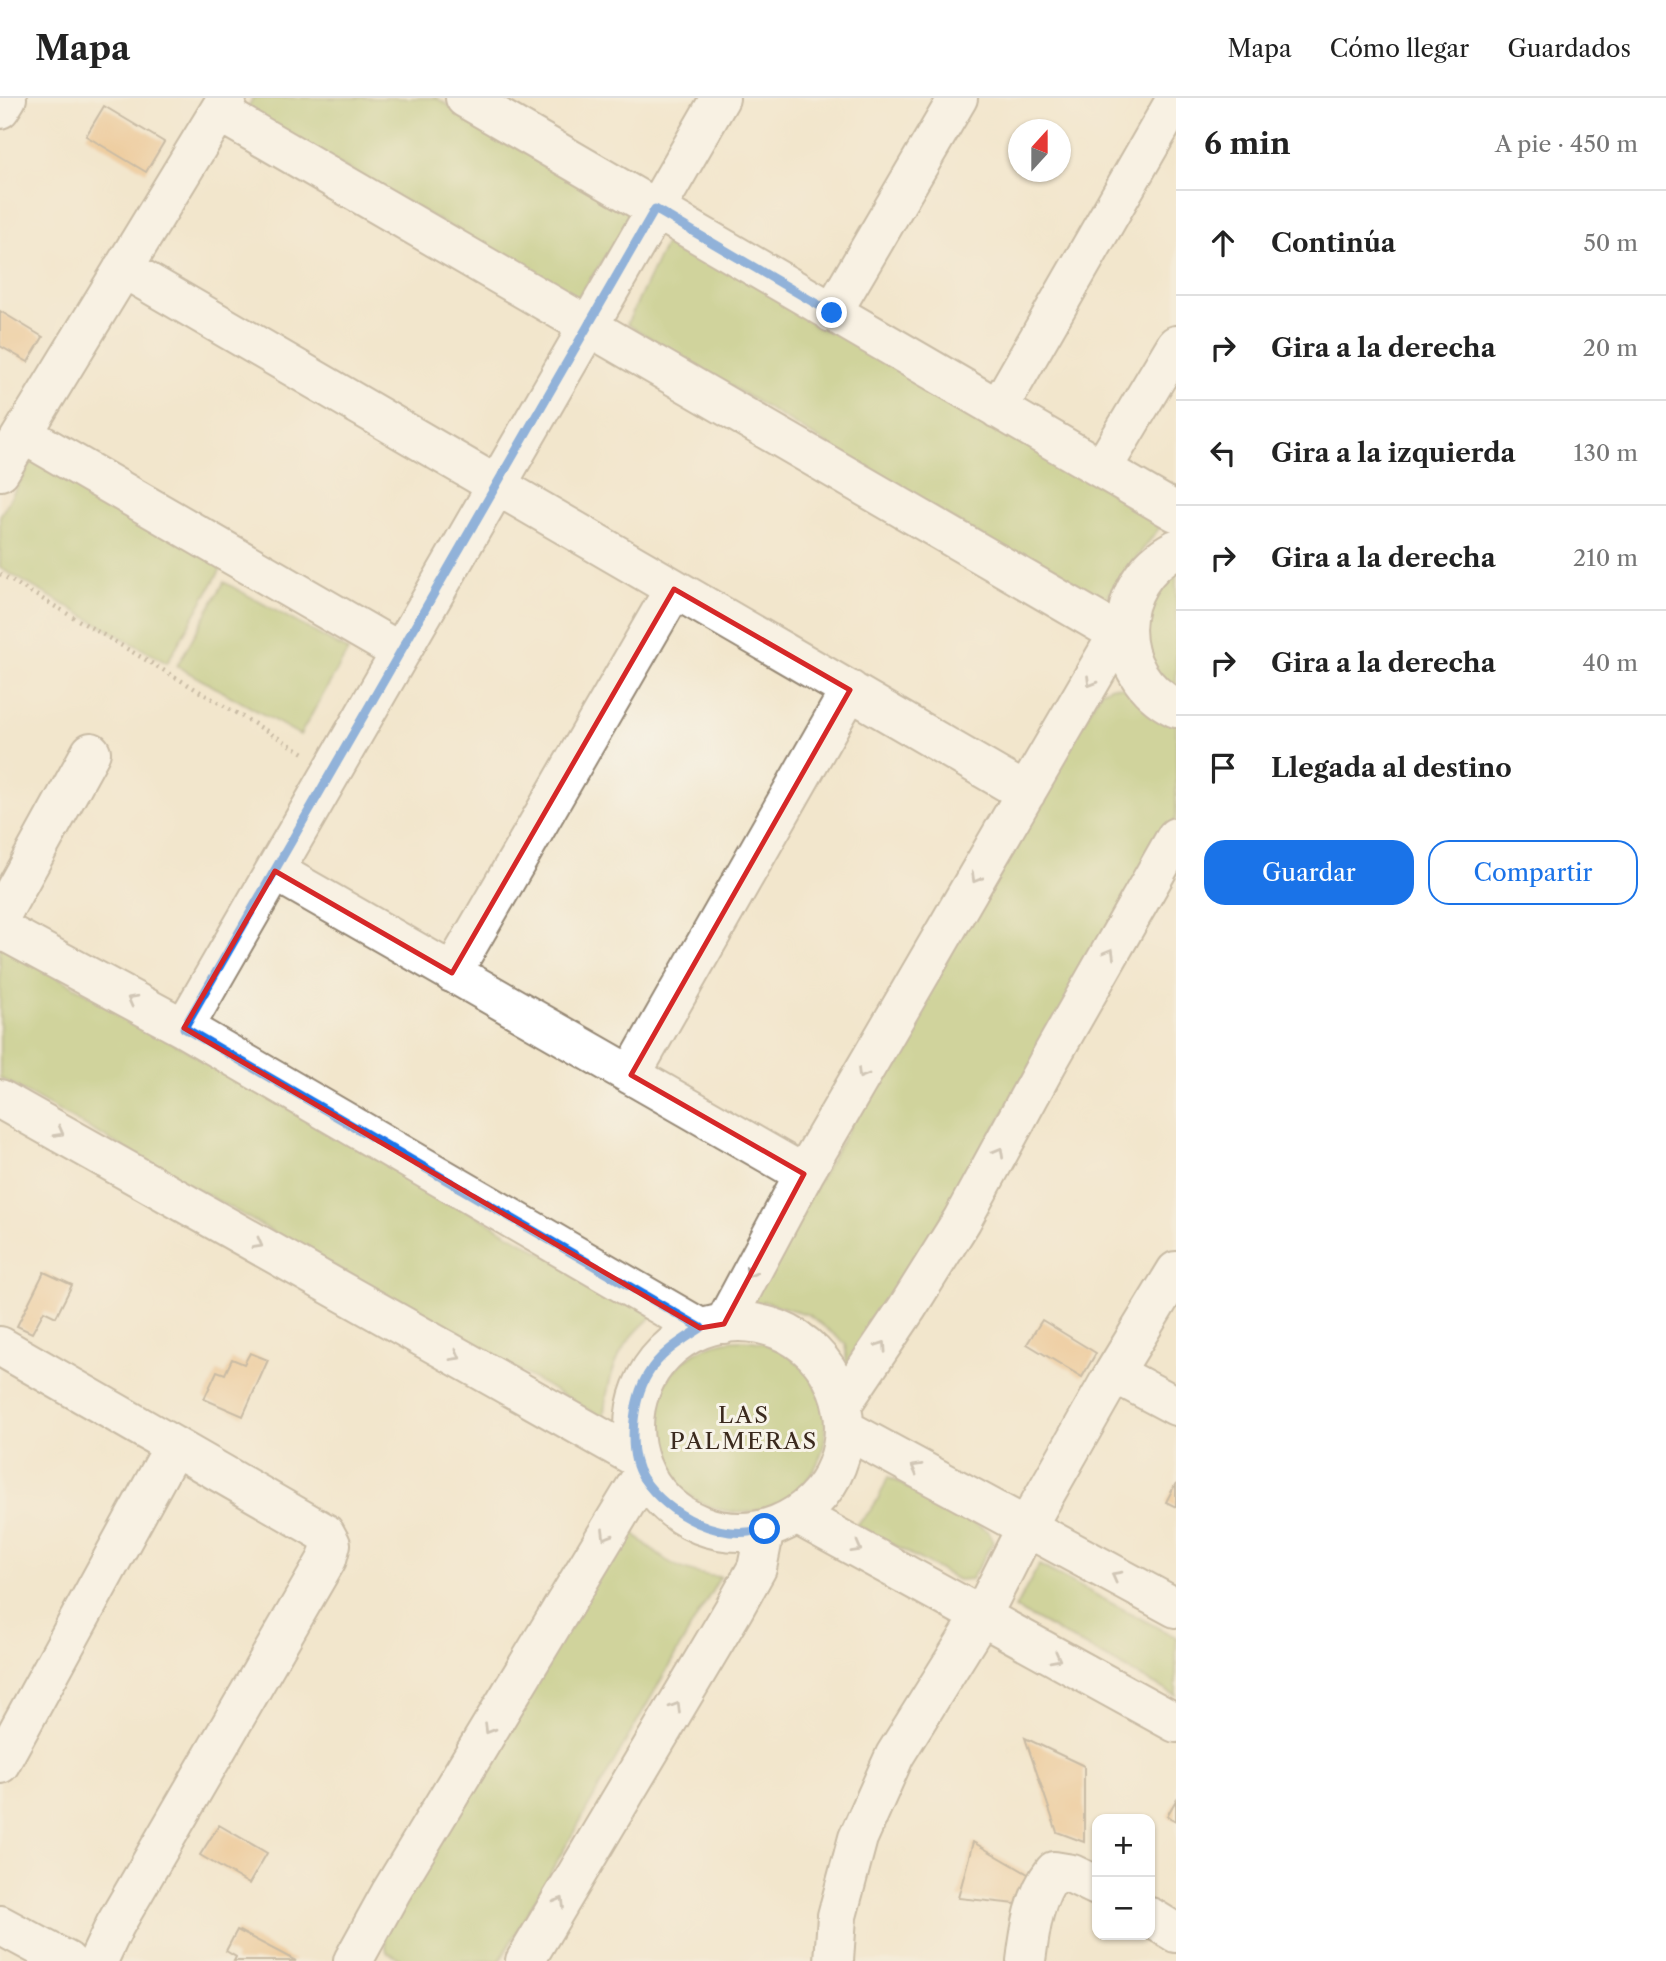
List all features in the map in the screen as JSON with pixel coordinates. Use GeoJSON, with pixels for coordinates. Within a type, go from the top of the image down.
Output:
{"type":"FeatureCollection","features":[{"type":"Feature","properties":{"kind":"street"},"geometry":{"type":"LineString","coordinates":[[0,110],[7,98]]}},
{"type":"Feature","properties":{"kind":"street"},"geometry":{"type":"LineString","coordinates":[[465,98],[1176,512]]}},
{"type":"Feature","properties":{"kind":"street"},"geometry":{"type":"LineString","coordinates":[[184,1028],[720,98]]}},
{"type":"Feature","properties":{"kind":"street"},"geometry":{"type":"LineString","coordinates":[[832,313],[958,98]]}},
{"type":"Feature","properties":{"kind":"street"},"geometry":{"type":"LineString","coordinates":[[998,409],[1176,99]]}},
{"type":"Feature","properties":{"kind":"street"},"geometry":{"type":"LineString","coordinates":[[0,471],[223,105],[588,326],[1122,628],[1132,662],[1142,680],[1156,695],[1176,708]]}},
{"type":"Feature","properties":{"kind":"street"},"geometry":{"type":"LineString","coordinates":[[123,268],[1026,793]]}},
{"type":"Feature","properties":{"kind":"street"},"geometry":{"type":"LineString","coordinates":[[1102,469],[1176,345]]}},
{"type":"Feature","properties":{"kind":"street"},"geometry":{"type":"LineString","coordinates":[[23,433],[400,652]]}},
{"type":"Feature","properties":{"kind":"street"},"geometry":{"type":"LineString","coordinates":[[712,1326],[804,1174],[1122,628],[1137,584],[1149,568],[1176,549]]}},
{"type":"Feature","properties":{"kind":"street"},"geometry":{"type":"LineString","coordinates":[[452,973],[674,589]]}},
{"type":"Feature","properties":{"kind":"street"},"geometry":{"type":"LineString","coordinates":[[631,1075],[850,690]]}},
{"type":"Feature","properties":{"kind":"street"},"geometry":{"type":"LineString","coordinates":[[0,917],[91,752]]}},
{"type":"Feature","properties":{"kind":"street"},"geometry":{"type":"LineString","coordinates":[[844,1416],[962,1220],[1176,837]]}},
{"type":"Feature","properties":{"kind":"street"},"geometry":{"type":"LineString","coordinates":[[275,871],[804,1174]]}},
{"type":"Feature","properties":{"kind":"street"},"geometry":{"type":"LineString","coordinates":[[0,929],[184,1028],[712,1326]]}},
{"type":"Feature","properties":{"kind":"street"},"geometry":{"type":"LineString","coordinates":[[0,1099],[639,1467],[661,1498],[688,1519],[719,1531],[753,1532],[781,1522],[815,1503],[836,1473],[845,1438],[844,1416],[829,1370],[804,1343],[772,1327],[736,1322],[712,1326],[670,1347],[648,1373],[636,1404],[634,1437],[639,1467],[391,1892],[361,1958]]}},
{"type":"Feature","properties":{"kind":"street"},"geometry":{"type":"LineString","coordinates":[[834,1961],[836,1916],[858,1838],[895,1755],[981,1617],[1026,1528],[1114,1373],[1176,1271]]}},
{"type":"Feature","properties":{"kind":"street"},"geometry":{"type":"LineString","coordinates":[[2,1352],[325,1533],[331,1544],[327,1559],[115,1924],[98,1961]]}},
{"type":"Feature","properties":{"kind":"street"},"geometry":{"type":"LineString","coordinates":[[1114,1373],[1176,1406]]}},
{"type":"Feature","properties":{"kind":"street"},"geometry":{"type":"LineString","coordinates":[[844,1416],[1026,1528],[1176,1608]]}},
{"type":"Feature","properties":{"kind":"street"},"geometry":{"type":"LineString","coordinates":[[0,1763],[174,1446]]}},
{"type":"Feature","properties":{"kind":"street"},"geometry":{"type":"LineString","coordinates":[[781,1522],[981,1617],[1176,1723]]}},
{"type":"Feature","properties":{"kind":"street"},"geometry":{"type":"LineString","coordinates":[[526,1961],[740,1599],[781,1522]]}},
{"type":"Feature","properties":{"kind":"street"},"geometry":{"type":"LineString","coordinates":[[1026,1961],[1031,1922],[1045,1882],[1055,1871],[1072,1874],[1092,1884]]}},
{"type":"Feature","properties":{"kind":"street"},"geometry":{"type":"LineString","coordinates":[[1155,1920],[1176,1933]]}},
{"type":"Feature","properties":{"kind":"street"},"geometry":{"type":"LineString","coordinates":[[0,1925],[67,1961]]}},
{"type":"Feature","properties":{"kind":"path"},"geometry":{"type":"LineString","coordinates":[[0,574],[333,770]]}},
{"type":"Feature","properties":{"kind":"highlighted area"},"geometry":{"type":"Polygon","coordinates":[[[674,589],[850,690],[631,1075],[804,1174],[724,1324],[700,1328],[184,1028],[275,871],[452,973],[674,589]]]}},
{"type":"Feature","properties":{"kind":"green space"},"geometry":{"type":"Polygon","coordinates":[[[253,98],[436,98],[634,215],[577,299],[246,111],[253,98]]]}},
{"type":"Feature","properties":{"kind":"green space"},"geometry":{"type":"Polygon","coordinates":[[[670,234],[1163,523],[1099,607],[627,324],[670,234]]]}},
{"type":"Feature","properties":{"kind":"green space"},"geometry":{"type":"Polygon","coordinates":[[[37,452],[226,560],[167,663],[0,568],[0,516],[37,452]]]}},
{"type":"Feature","properties":{"kind":"green space"},"geometry":{"type":"Polygon","coordinates":[[[1176,565],[1176,693],[1143,654],[1143,604],[1176,565]]]}},
{"type":"Feature","properties":{"kind":"green space"},"geometry":{"type":"Polygon","coordinates":[[[224,582],[348,651],[300,735],[177,666],[224,582]]]}},
{"type":"Feature","properties":{"kind":"green space"},"geometry":{"type":"Polygon","coordinates":[[[1112,686],[1129,688],[1176,723],[1176,818],[858,1362],[846,1361],[846,1344],[809,1315],[762,1301],[759,1313],[750,1300],[1101,691],[1112,686]]]}},
{"type":"Feature","properties":{"kind":"green space"},"geometry":{"type":"Polygon","coordinates":[[[0,944],[653,1316],[630,1339],[616,1362],[608,1387],[603,1418],[0,1078],[0,944]]]}},
{"type":"Feature","properties":{"kind":"green space"},"geometry":{"type":"Polygon","coordinates":[[[740,1340],[773,1347],[801,1365],[819,1393],[826,1426],[819,1459],[801,1487],[773,1505],[740,1512],[707,1505],[679,1487],[661,1459],[654,1426],[661,1393],[679,1365],[707,1347],[740,1340]]]}},
{"type":"Feature","properties":{"kind":"green space"},"geometry":{"type":"Polygon","coordinates":[[[888,1477],[988,1531],[993,1542],[971,1579],[958,1580],[856,1525],[875,1503],[888,1477]]]}},
{"type":"Feature","properties":{"kind":"green space"},"geometry":{"type":"Polygon","coordinates":[[[623,1522],[666,1560],[690,1571],[720,1577],[500,1961],[404,1961],[387,1952],[383,1933],[623,1522]]]}},
{"type":"Feature","properties":{"kind":"green space"},"geometry":{"type":"Polygon","coordinates":[[[1039,1565],[1176,1637],[1176,1696],[1015,1608],[1039,1565]]]}},
{"type":"Feature","properties":{"kind":"building"},"geometry":{"type":"Polygon","coordinates":[[[104,106],[164,142],[146,172],[86,136],[104,106]]]}},
{"type":"Feature","properties":{"kind":"building"},"geometry":{"type":"Polygon","coordinates":[[[0,311],[43,337],[28,362],[0,346],[0,311]]]}},
{"type":"Feature","properties":{"kind":"building"},"geometry":{"type":"Polygon","coordinates":[[[44,1272],[72,1285],[56,1317],[44,1311],[32,1333],[17,1326],[44,1272]]]}},
{"type":"Feature","properties":{"kind":"building"},"geometry":{"type":"Polygon","coordinates":[[[1042,1320],[1096,1353],[1082,1377],[1027,1344],[1042,1320]]]}},
{"type":"Feature","properties":{"kind":"building"},"geometry":{"type":"Polygon","coordinates":[[[250,1353],[268,1360],[243,1416],[204,1399],[217,1371],[225,1374],[232,1359],[244,1364],[250,1353]]]}},
{"type":"Feature","properties":{"kind":"building"},"geometry":{"type":"Polygon","coordinates":[[[1176,1483],[1176,1507],[1166,1502],[1176,1483]]]}},
{"type":"Feature","properties":{"kind":"building"},"geometry":{"type":"Polygon","coordinates":[[[1025,1738],[1084,1766],[1084,1842],[1057,1832],[1025,1738]]]}},
{"type":"Feature","properties":{"kind":"building"},"geometry":{"type":"Polygon","coordinates":[[[1176,1800],[1176,1821],[1167,1816],[1176,1800]]]}},
{"type":"Feature","properties":{"kind":"building"},"geometry":{"type":"Polygon","coordinates":[[[219,1825],[267,1853],[249,1884],[200,1855],[219,1825]]]}},
{"type":"Feature","properties":{"kind":"building"},"geometry":{"type":"Polygon","coordinates":[[[973,1842],[1033,1877],[1026,1905],[958,1898],[973,1842]]]}},
{"type":"Feature","properties":{"kind":"building"},"geometry":{"type":"Polygon","coordinates":[[[237,1930],[296,1961],[234,1961],[236,1957],[226,1951],[237,1930]]]}},
{"type":"Feature","properties":{"kind":"district","name":"LAS PALMERAS"},"geometry":{"type":"Point","coordinates":[744,1428]}},
{"type":"Feature","properties":{"kind":"route"},"geometry":{"type":"LineString","coordinates":[[765,1529],[753,1532],[719,1531],[688,1519],[661,1498],[642,1476],[634,1437],[636,1404],[648,1373],[670,1347],[701,1328],[184,1028],[655,209],[832,313]]}}]}
